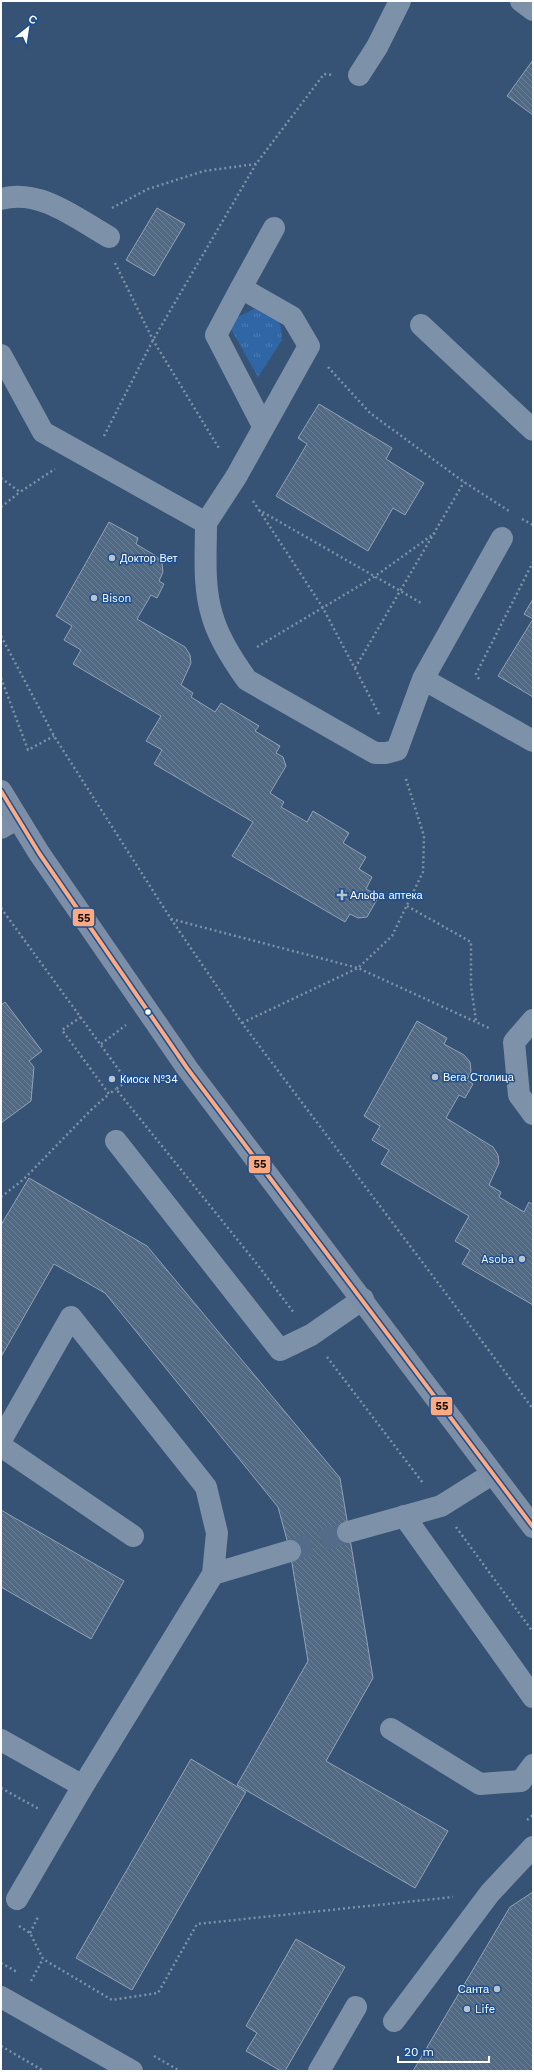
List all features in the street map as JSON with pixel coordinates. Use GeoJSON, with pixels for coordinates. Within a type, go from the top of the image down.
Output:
{"type":"FeatureCollection","features":[{"type":"Feature","properties":{"kind":"main road"},"geometry":{"type":"LineString","coordinates":[[1,791],[9,823],[187,1068],[363,1299],[533,1527]]}},
{"type":"Feature","properties":{"kind":"street"},"geometry":{"type":"LineString","coordinates":[[359,75],[377,47],[400,1]]}},
{"type":"Feature","properties":{"kind":"street"},"geometry":{"type":"LineString","coordinates":[[521,1],[533,10]]}},
{"type":"Feature","properties":{"kind":"street"},"geometry":{"type":"LineString","coordinates":[[1,199],[30,197],[52,205],[109,237]]}},
{"type":"Feature","properties":{"kind":"street"},"geometry":{"type":"LineString","coordinates":[[263,426],[216,335],[274,228]]}},
{"type":"Feature","properties":{"kind":"street"},"geometry":{"type":"LineString","coordinates":[[241,288],[292,317],[309,346],[263,426],[236,477],[206,523],[205,573],[212,616],[233,660],[247,680],[375,754],[397,750],[424,679],[502,538]]}},
{"type":"Feature","properties":{"kind":"street"},"geometry":{"type":"LineString","coordinates":[[421,325],[533,430]]}},
{"type":"Feature","properties":{"kind":"street"},"geometry":{"type":"LineString","coordinates":[[1,356],[43,432],[206,523]]}},
{"type":"Feature","properties":{"kind":"street"},"geometry":{"type":"LineString","coordinates":[[424,679],[533,741]]}},
{"type":"Feature","properties":{"kind":"street"},"geometry":{"type":"LineString","coordinates":[[533,1020],[514,1042],[519,1095],[533,1114]]}},
{"type":"Feature","properties":{"kind":"street"},"geometry":{"type":"LineString","coordinates":[[116,1141],[280,1350],[311,1335],[363,1299]]}},
{"type":"Feature","properties":{"kind":"street"},"geometry":{"type":"LineString","coordinates":[[1,1440],[71,1317],[206,1487],[217,1534],[213,1574],[83,1786],[17,1899]]}},
{"type":"Feature","properties":{"kind":"street"},"geometry":{"type":"LineString","coordinates":[[1,1446],[133,1536]]}},
{"type":"Feature","properties":{"kind":"street"},"geometry":{"type":"LineString","coordinates":[[348,1532],[441,1506],[492,1474]]}},
{"type":"Feature","properties":{"kind":"street"},"geometry":{"type":"LineString","coordinates":[[404,1516],[533,1697]]}},
{"type":"Feature","properties":{"kind":"street"},"geometry":{"type":"LineString","coordinates":[[213,1574],[290,1551]]}},
{"type":"Feature","properties":{"kind":"street"},"geometry":{"type":"LineString","coordinates":[[391,1729],[480,1784],[521,1781],[533,1765]]}},
{"type":"Feature","properties":{"kind":"street"},"geometry":{"type":"LineString","coordinates":[[1,1740],[83,1786]]}},
{"type":"Feature","properties":{"kind":"street"},"geometry":{"type":"LineString","coordinates":[[394,2021],[490,1893],[533,1847]]}},
{"type":"Feature","properties":{"kind":"street"},"geometry":{"type":"LineString","coordinates":[[1,1997],[132,2071]]}},
{"type":"Feature","properties":{"kind":"street"},"geometry":{"type":"LineString","coordinates":[[319,2071],[356,2008]]}},
{"type":"Feature","properties":{"kind":"path"},"geometry":{"type":"LineString","coordinates":[[92,458],[153,340],[256,164],[324,74],[359,75]]}},
{"type":"Feature","properties":{"kind":"path"},"geometry":{"type":"LineString","coordinates":[[109,209],[148,189],[204,171],[256,164]]}},
{"type":"Feature","properties":{"kind":"path"},"geometry":{"type":"LineString","coordinates":[[309,346],[370,413],[464,482],[513,513]]}},
{"type":"Feature","properties":{"kind":"path"},"geometry":{"type":"LineString","coordinates":[[355,669],[464,482]]}},
{"type":"Feature","properties":{"kind":"path"},"geometry":{"type":"LineString","coordinates":[[1,507],[20,492]]}},
{"type":"Feature","properties":{"kind":"path"},"geometry":{"type":"LineString","coordinates":[[242,1023],[358,968],[392,936],[423,872],[424,836],[397,750],[323,608],[259,510]]}},
{"type":"Feature","properties":{"kind":"path"},"geometry":{"type":"LineString","coordinates":[[520,517],[533,525]]}},
{"type":"Feature","properties":{"kind":"path"},"geometry":{"type":"LineString","coordinates":[[233,660],[374,577],[435,533]]}},
{"type":"Feature","properties":{"kind":"path"},"geometry":{"type":"LineString","coordinates":[[476,674],[533,562]]}},
{"type":"Feature","properties":{"kind":"path"},"geometry":{"type":"LineString","coordinates":[[400,592],[423,604]]}},
{"type":"Feature","properties":{"kind":"path"},"geometry":{"type":"LineString","coordinates":[[1,636],[54,736],[171,919],[242,1023],[533,1409]]}},
{"type":"Feature","properties":{"kind":"path"},"geometry":{"type":"LineString","coordinates":[[1,678],[28,750],[54,736]]}},
{"type":"Feature","properties":{"kind":"path"},"geometry":{"type":"LineString","coordinates":[[407,906],[471,942],[471,986],[476,1021]]}},
{"type":"Feature","properties":{"kind":"path"},"geometry":{"type":"LineString","coordinates":[[1,908],[127,1081]]}},
{"type":"Feature","properties":{"kind":"path"},"geometry":{"type":"LineString","coordinates":[[171,919],[358,968],[476,1021],[514,1042]]}},
{"type":"Feature","properties":{"kind":"path"},"geometry":{"type":"LineString","coordinates":[[81,1017],[62,1030],[109,1094]]}},
{"type":"Feature","properties":{"kind":"path"},"geometry":{"type":"LineString","coordinates":[[1,1197],[24,1179],[99,1102],[116,1089]]}},
{"type":"Feature","properties":{"kind":"path"},"geometry":{"type":"LineString","coordinates":[[1,1788],[62,1823]]}},
{"type":"Feature","properties":{"kind":"path"},"geometry":{"type":"LineString","coordinates":[[13,1922],[30,1933],[43,1959],[112,2000],[158,1993],[198,1924],[490,1893]]}},
{"type":"Feature","properties":{"kind":"path"},"geometry":{"type":"LineString","coordinates":[[31,1981],[43,1959]]}},
{"type":"Feature","properties":{"kind":"path"},"geometry":{"type":"LineString","coordinates":[[1,2046],[44,2071]]}},
{"type":"Feature","properties":{"kind":"green space"},"geometry":{"type":"Polygon","coordinates":[[[256,308],[277,318],[281,327],[282,340],[258,377],[227,322],[256,308]]]}},
{"type":"Feature","properties":{"kind":"building"},"geometry":{"type":"Polygon","coordinates":[[[533,60],[533,115],[507,96],[533,60]]]}},
{"type":"Feature","properties":{"kind":"building"},"geometry":{"type":"Polygon","coordinates":[[[157,208],[185,224],[154,276],[126,260],[157,208]]]}},
{"type":"Feature","properties":{"kind":"building"},"geometry":{"type":"Polygon","coordinates":[[[319,404],[392,448],[386,459],[424,483],[405,515],[393,508],[368,551],[276,496],[307,444],[298,438],[319,404]]]}},
{"type":"Feature","properties":{"kind":"building"},"geometry":{"type":"Polygon","coordinates":[[[109,522],[138,538],[136,544],[156,556],[162,563],[163,572],[159,581],[164,584],[157,598],[151,595],[137,619],[185,647],[190,655],[191,663],[181,685],[193,693],[191,697],[215,712],[221,703],[259,726],[255,731],[280,746],[276,753],[283,757],[286,766],[270,793],[284,802],[281,807],[307,822],[313,811],[349,833],[343,843],[366,857],[359,869],[372,877],[366,889],[379,896],[367,917],[358,918],[350,914],[345,922],[232,856],[253,822],[154,764],[162,750],[146,741],[161,716],[73,664],[81,650],[64,640],[72,626],[56,616],[109,522]]]}},
{"type":"Feature","properties":{"kind":"building"},"geometry":{"type":"Polygon","coordinates":[[[533,599],[533,619],[524,614],[533,599]]]}},
{"type":"Feature","properties":{"kind":"building"},"geometry":{"type":"Polygon","coordinates":[[[533,619],[533,697],[498,676],[533,619]]]}},
{"type":"Feature","properties":{"kind":"building"},"geometry":{"type":"Polygon","coordinates":[[[5,1002],[42,1051],[29,1061],[34,1067],[31,1101],[1,1123],[1,1005],[5,1002]]]}},
{"type":"Feature","properties":{"kind":"building"},"geometry":{"type":"Polygon","coordinates":[[[417,1021],[447,1038],[444,1044],[464,1055],[470,1062],[471,1071],[467,1080],[473,1084],[465,1098],[459,1095],[446,1118],[493,1147],[498,1155],[499,1163],[489,1185],[501,1192],[499,1197],[524,1212],[529,1202],[533,1205],[533,1305],[462,1264],[470,1250],[455,1241],[469,1216],[381,1164],[389,1150],[372,1140],[380,1126],[364,1116],[417,1021]]]}},
{"type":"Feature","properties":{"kind":"building"},"geometry":{"type":"Polygon","coordinates":[[[29,1178],[147,1246],[340,1478],[373,1678],[326,1761],[448,1831],[415,1888],[237,1785],[308,1661],[290,1551],[278,1507],[105,1293],[54,1264],[1,1357],[1,1225],[29,1178]]]}},
{"type":"Feature","properties":{"kind":"building"},"geometry":{"type":"Polygon","coordinates":[[[1,1510],[124,1581],[91,1639],[1,1587],[1,1510]]]}},
{"type":"Feature","properties":{"kind":"building"},"geometry":{"type":"Polygon","coordinates":[[[191,1759],[246,1792],[132,1990],[76,1958],[191,1759]]]}},
{"type":"Feature","properties":{"kind":"building","name":"Санта"},"geometry":{"type":"Polygon","coordinates":[[[533,1892],[533,2071],[413,2071],[510,1907],[533,1892]]]}},
{"type":"Feature","properties":{"kind":"building"},"geometry":{"type":"Polygon","coordinates":[[[296,1939],[345,1967],[285,2071],[281,2071],[246,2051],[257,2033],[246,2026],[296,1939]]]}},
{"type":"Feature","properties":{"kind":"tunnel"},"geometry":{"type":"LineString","coordinates":[[290,1551],[348,1532]]}},
{"type":"Feature","properties":{"kind":"transit line","name":"55"},"geometry":{"type":"LineString","coordinates":[[1,791],[39,853],[187,1068],[533,1527]]}},
{"type":"Feature","properties":{"kind":"place","name":"Доктор Вет"},"geometry":{"type":"Point","coordinates":[112,558]}},
{"type":"Feature","properties":{"kind":"place","name":"Bison"},"geometry":{"type":"Point","coordinates":[94,598]}},
{"type":"Feature","properties":{"kind":"place","name":"Альфа аптека"},"geometry":{"type":"Point","coordinates":[342,895]}},
{"type":"Feature","properties":{"kind":"place","name":"Вега Столица"},"geometry":{"type":"Point","coordinates":[435,1077]}},
{"type":"Feature","properties":{"kind":"place","name":"Киоск №34"},"geometry":{"type":"Point","coordinates":[112,1079]}},
{"type":"Feature","properties":{"kind":"place","name":"Asoba"},"geometry":{"type":"Point","coordinates":[522,1259]}},
{"type":"Feature","properties":{"kind":"place","name":"Санта"},"geometry":{"type":"Point","coordinates":[497,1989]}},
{"type":"Feature","properties":{"kind":"place","name":"Life"},"geometry":{"type":"Point","coordinates":[467,2009]}}]}
